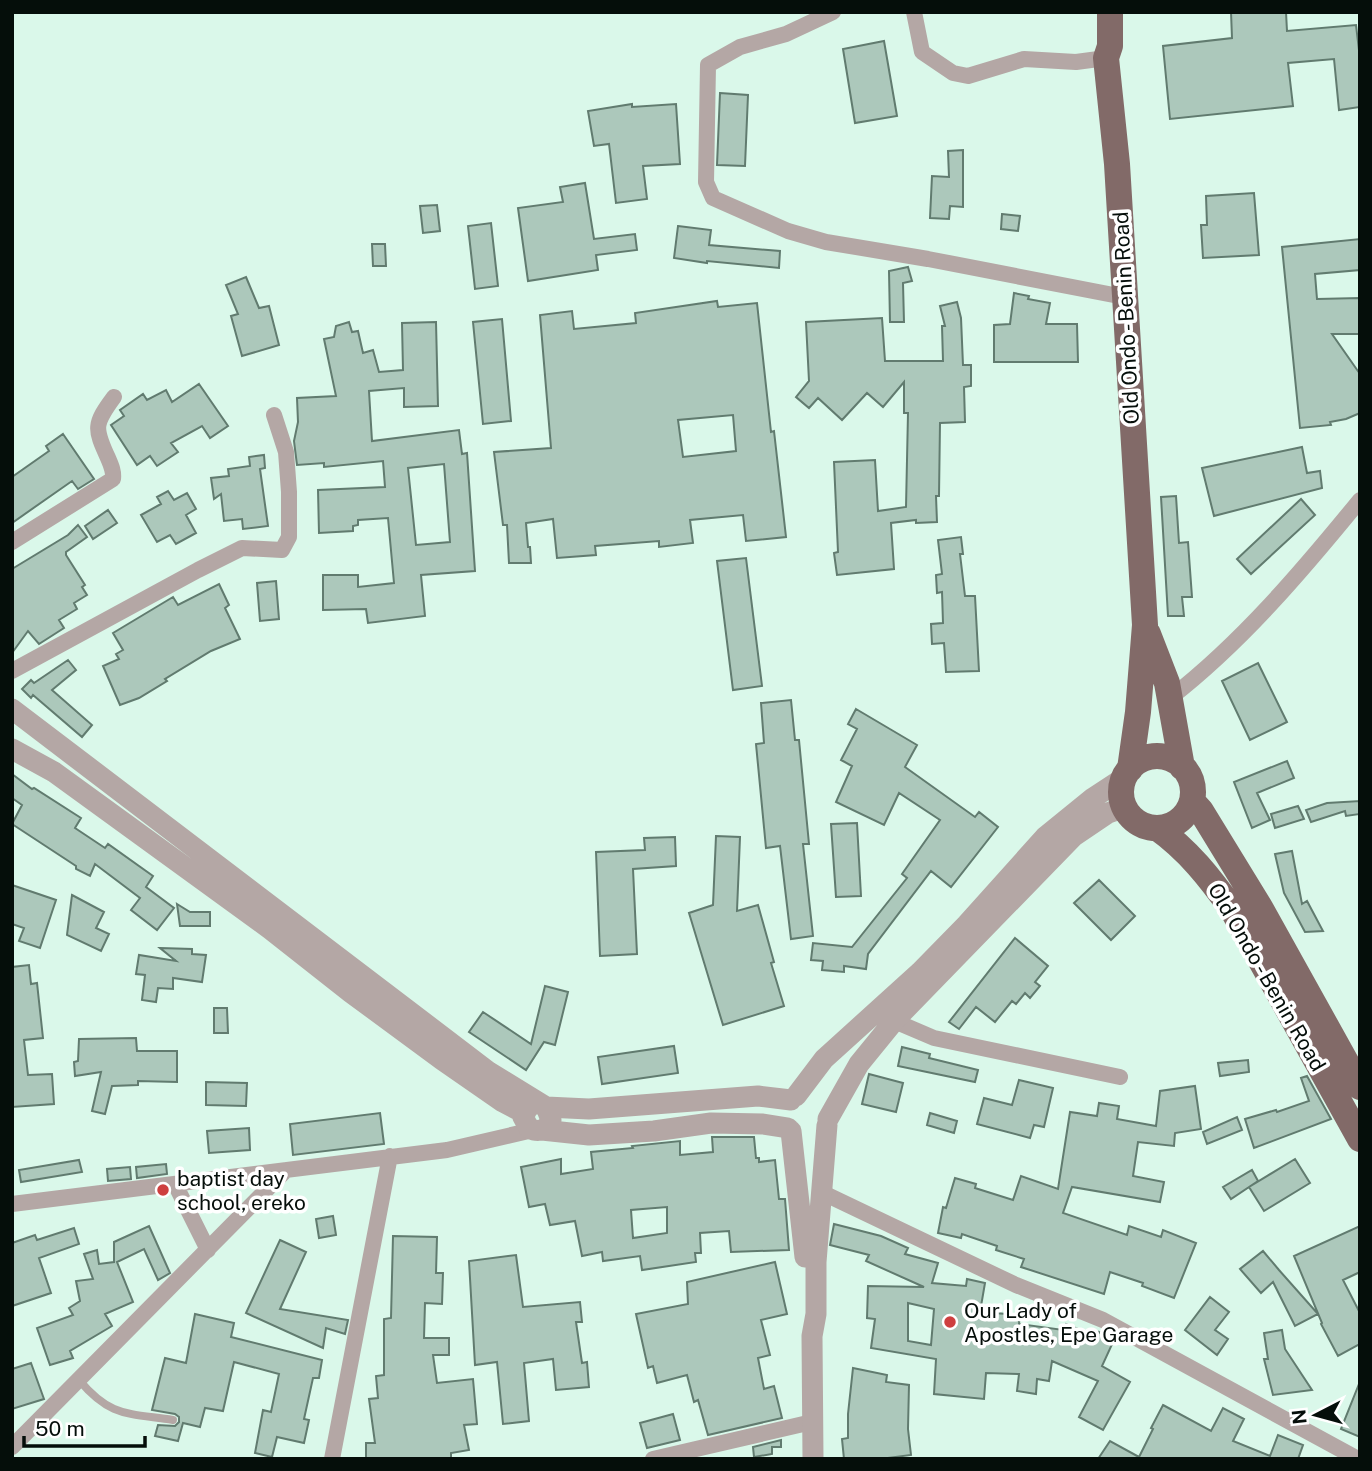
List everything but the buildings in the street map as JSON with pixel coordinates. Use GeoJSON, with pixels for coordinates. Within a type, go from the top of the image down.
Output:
{"type":"FeatureCollection","features":[{"type":"Feature","properties":{"kind":"main road","name":"Old Ondo - Benin Road"},"geometry":{"type":"LineString","coordinates":[[1110,12],[1110,46],[1106,58],[1117,164],[1145,625],[1138,712],[1128,773],[1122,787],[1125,807],[1138,822],[1157,828],[1175,841],[1209,877],[1232,909],[1360,1139]]}},
{"type":"Feature","properties":{"kind":"main road","name":"Old Ondo - Benin Road"},"geometry":{"type":"LineString","coordinates":[[1145,625],[1167,683],[1182,767],[1192,782],[1192,801],[1201,811],[1261,909],[1360,1087]]}},
{"type":"Feature","properties":{"kind":"main road"},"geometry":{"type":"LineString","coordinates":[[1128,773],[1139,761],[1161,757],[1173,760],[1182,767]]}},
{"type":"Feature","properties":{"kind":"main road"},"geometry":{"type":"LineString","coordinates":[[1157,828],[1168,827],[1179,821],[1192,801]]}},
{"type":"Feature","properties":{"kind":"street"},"geometry":{"type":"LineString","coordinates":[[833,12],[786,34],[740,47],[708,65],[706,182],[713,198],[788,231],[826,242],[1124,297]]}},
{"type":"Feature","properties":{"kind":"street"},"geometry":{"type":"LineString","coordinates":[[914,12],[922,52],[953,73],[968,76],[1024,59],[1076,62],[1106,58]]}},
{"type":"Feature","properties":{"kind":"street"},"geometry":{"type":"LineString","coordinates":[[12,542],[113,479],[114,472],[97,433],[101,415],[114,397]]}},
{"type":"Feature","properties":{"kind":"street"},"geometry":{"type":"LineString","coordinates":[[12,671],[198,569],[242,548],[282,550],[289,537],[289,492],[286,452],[274,415]]}},
{"type":"Feature","properties":{"kind":"street"},"geometry":{"type":"LineString","coordinates":[[1170,698],[1212,662],[1281,594],[1360,500]]}},
{"type":"Feature","properties":{"kind":"street"},"geometry":{"type":"LineString","coordinates":[[12,709],[489,1072],[537,1117]]}},
{"type":"Feature","properties":{"kind":"street"},"geometry":{"type":"LineString","coordinates":[[12,749],[54,772],[503,1102],[589,1135],[654,1131],[711,1123],[763,1124],[790,1129],[800,1136],[810,1137],[820,1133],[859,1064],[894,1021],[1074,836],[1108,813],[1125,807]]}},
{"type":"Feature","properties":{"kind":"street"},"geometry":{"type":"LineString","coordinates":[[813,1459],[812,1336],[804,1239],[790,1129],[785,1114],[809,1076],[824,1059],[939,953],[1045,837],[1128,773]]}},
{"type":"Feature","properties":{"kind":"street"},"geometry":{"type":"LineString","coordinates":[[894,1021],[934,1038],[1120,1077]]}},
{"type":"Feature","properties":{"kind":"street"},"geometry":{"type":"LineString","coordinates":[[12,1204],[447,1150],[537,1117],[589,1109],[758,1096],[794,1098],[810,1094],[822,1100],[828,1112],[816,1262],[816,1314],[812,1336]]}},
{"type":"Feature","properties":{"kind":"street"},"geometry":{"type":"LineString","coordinates":[[332,1459],[390,1156]]}},
{"type":"Feature","properties":{"kind":"street"},"geometry":{"type":"LineString","coordinates":[[12,1447],[286,1170]]}},
{"type":"Feature","properties":{"kind":"street"},"geometry":{"type":"LineString","coordinates":[[174,1184],[208,1250]]}},
{"type":"Feature","properties":{"kind":"street"},"geometry":{"type":"LineString","coordinates":[[821,1192],[1016,1285],[1103,1320],[1358,1459]]}},
{"type":"Feature","properties":{"kind":"street"},"geometry":{"type":"LineString","coordinates":[[653,1459],[812,1422]]}},
{"type":"Feature","properties":{"kind":"lane"},"geometry":{"type":"LineString","coordinates":[[79,1380],[95,1399],[113,1410],[173,1420]]}},
{"type":"Feature","properties":{"kind":"place","name":"baptist day school, ereko"},"geometry":{"type":"Point","coordinates":[163,1190]}},
{"type":"Feature","properties":{"kind":"place","name":"Our Lady of Apostles, Epe Garage"},"geometry":{"type":"Point","coordinates":[950,1322]}}]}
